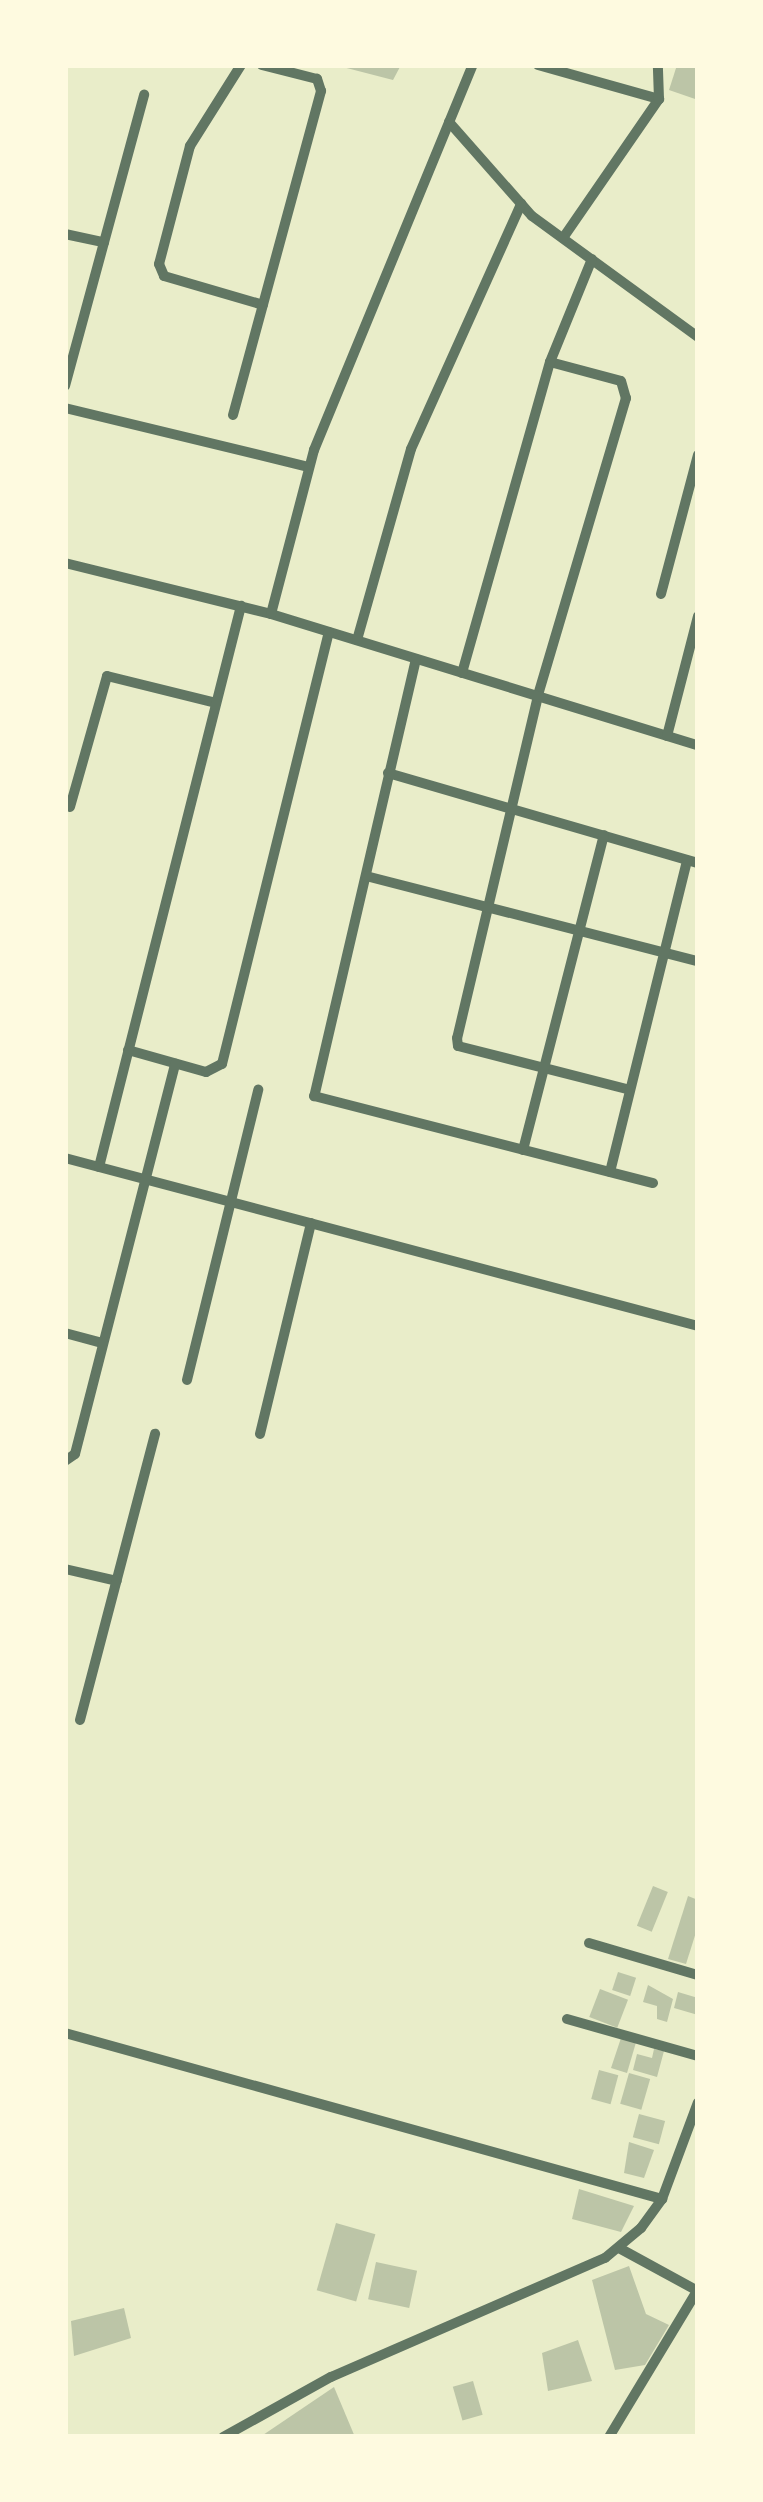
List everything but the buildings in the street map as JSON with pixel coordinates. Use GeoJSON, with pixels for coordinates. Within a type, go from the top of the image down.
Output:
{"type":"FeatureCollection","features":[{"type":"Feature","properties":{"kind":"street"},"geometry":{"type":"LineString","coordinates":[[241,65],[190,146],[158,264],[164,276],[263,305]]}},
{"type":"Feature","properties":{"kind":"street"},"geometry":{"type":"LineString","coordinates":[[233,415],[321,85],[262,65]]}},
{"type":"Feature","properties":{"kind":"street"},"geometry":{"type":"LineString","coordinates":[[271,614],[310,466],[473,65]]}},
{"type":"Feature","properties":{"kind":"street"},"geometry":{"type":"LineString","coordinates":[[538,65],[659,99]]}},
{"type":"Feature","properties":{"kind":"street"},"geometry":{"type":"LineString","coordinates":[[563,238],[659,99],[658,65]]}},
{"type":"Feature","properties":{"kind":"street"},"geometry":{"type":"LineString","coordinates":[[65,386],[144,94]]}},
{"type":"Feature","properties":{"kind":"street"},"geometry":{"type":"LineString","coordinates":[[449,122],[522,204],[698,336]]}},
{"type":"Feature","properties":{"kind":"street"},"geometry":{"type":"LineString","coordinates":[[357,640],[411,449],[522,204]]}},
{"type":"Feature","properties":{"kind":"street"},"geometry":{"type":"LineString","coordinates":[[65,234],[104,242]]}},
{"type":"Feature","properties":{"kind":"street"},"geometry":{"type":"LineString","coordinates":[[462,672],[550,362],[592,259]]}},
{"type":"Feature","properties":{"kind":"street"},"geometry":{"type":"LineString","coordinates":[[550,362],[621,381],[626,398],[538,696],[458,1046],[626,1089]]}},
{"type":"Feature","properties":{"kind":"street"},"geometry":{"type":"LineString","coordinates":[[65,408],[310,466]]}},
{"type":"Feature","properties":{"kind":"street"},"geometry":{"type":"LineString","coordinates":[[661,594],[698,455]]}},
{"type":"Feature","properties":{"kind":"street"},"geometry":{"type":"LineString","coordinates":[[65,564],[271,614],[698,745]]}},
{"type":"Feature","properties":{"kind":"street"},"geometry":{"type":"LineString","coordinates":[[98,1167],[241,606]]}},
{"type":"Feature","properties":{"kind":"street"},"geometry":{"type":"LineString","coordinates":[[667,736],[698,616]]}},
{"type":"Feature","properties":{"kind":"street"},"geometry":{"type":"LineString","coordinates":[[128,1050],[206,1072],[222,1064],[330,632]]}},
{"type":"Feature","properties":{"kind":"street"},"geometry":{"type":"LineString","coordinates":[[416,658],[314,1096],[653,1183]]}},
{"type":"Feature","properties":{"kind":"street"},"geometry":{"type":"LineString","coordinates":[[70,807],[107,676],[216,703]]}},
{"type":"Feature","properties":{"kind":"street"},"geometry":{"type":"LineString","coordinates":[[388,773],[692,861],[662,952],[626,1089],[610,1172]]}},
{"type":"Feature","properties":{"kind":"street"},"geometry":{"type":"LineString","coordinates":[[523,1150],[604,835]]}},
{"type":"Feature","properties":{"kind":"street"},"geometry":{"type":"LineString","coordinates":[[366,876],[698,962]]}},
{"type":"Feature","properties":{"kind":"street"},"geometry":{"type":"LineString","coordinates":[[65,1461],[75,1454],[176,1064]]}},
{"type":"Feature","properties":{"kind":"street"},"geometry":{"type":"LineString","coordinates":[[187,1380],[258,1090]]}},
{"type":"Feature","properties":{"kind":"street"},"geometry":{"type":"LineString","coordinates":[[65,1158],[698,1326]]}},
{"type":"Feature","properties":{"kind":"street"},"geometry":{"type":"LineString","coordinates":[[260,1434],[310,1224]]}},
{"type":"Feature","properties":{"kind":"street"},"geometry":{"type":"LineString","coordinates":[[65,1333],[102,1343]]}},
{"type":"Feature","properties":{"kind":"street"},"geometry":{"type":"LineString","coordinates":[[80,1720],[155,1434]]}},
{"type":"Feature","properties":{"kind":"street"},"geometry":{"type":"LineString","coordinates":[[65,1569],[117,1581]]}},
{"type":"Feature","properties":{"kind":"street"},"geometry":{"type":"LineString","coordinates":[[589,1943],[698,1975]]}},
{"type":"Feature","properties":{"kind":"street"},"geometry":{"type":"LineString","coordinates":[[567,2019],[698,2056]]}},
{"type":"Feature","properties":{"kind":"street"},"geometry":{"type":"LineString","coordinates":[[65,2033],[662,2198]]}},
{"type":"Feature","properties":{"kind":"street"},"geometry":{"type":"LineString","coordinates":[[223,2437],[331,2376],[442,2334],[619,2248],[662,2198],[693,2138],[698,2102]]}},
{"type":"Feature","properties":{"kind":"street"},"geometry":{"type":"LineString","coordinates":[[609,2437],[698,2291],[619,2248]]}}]}
